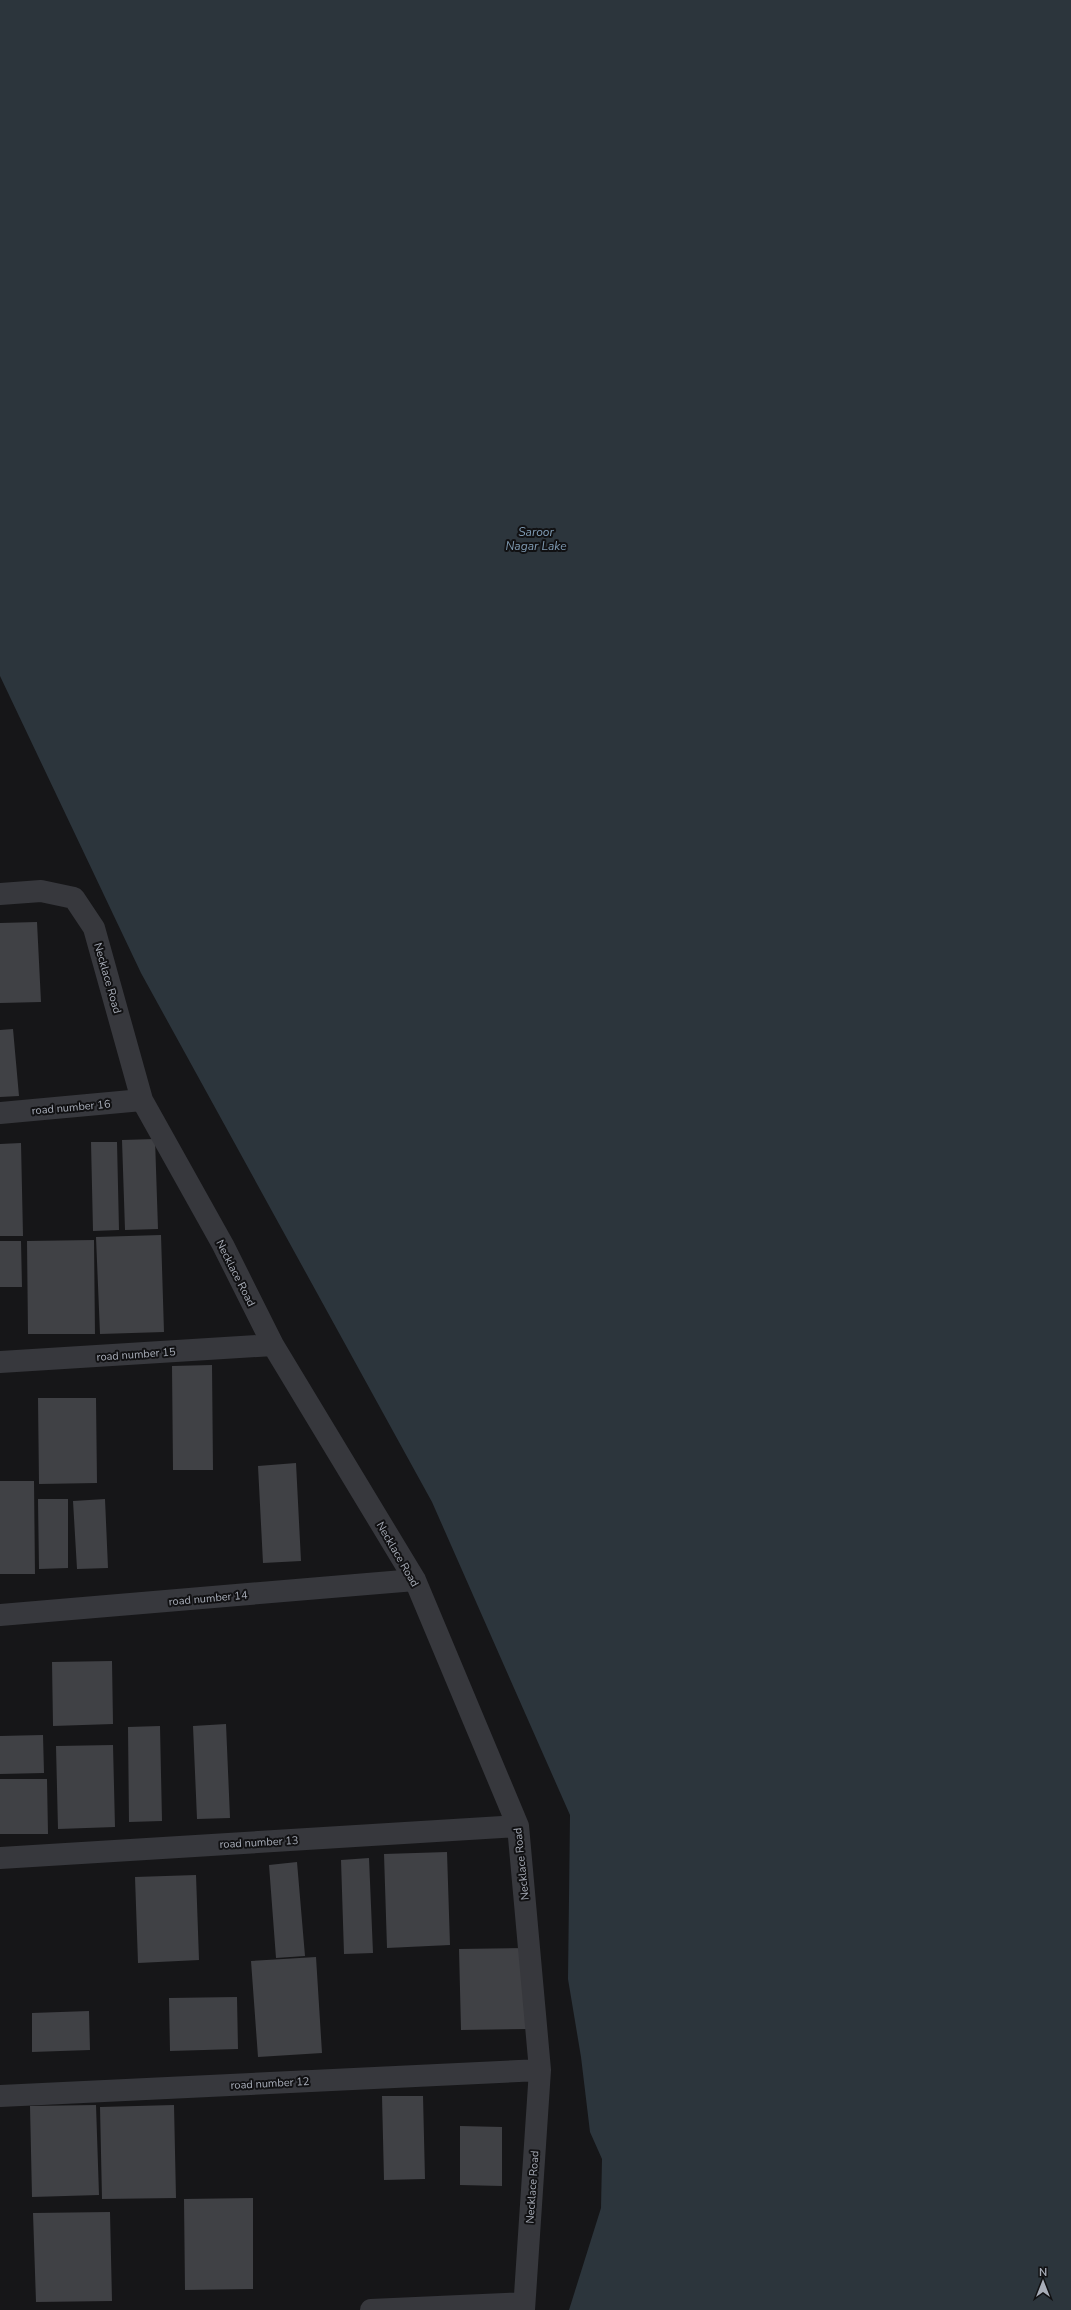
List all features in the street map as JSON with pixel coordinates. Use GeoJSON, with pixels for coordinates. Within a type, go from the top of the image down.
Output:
{"type":"FeatureCollection","features":[{"type":"Feature","properties":{"kind":"street","name":"Necklace Road"},"geometry":{"type":"LineString","coordinates":[[0,894],[41,891],[74,898],[94,928],[142,1100],[223,1245],[273,1345],[415,1580],[518,1826],[540,2070],[524,2306]]}},
{"type":"Feature","properties":{"kind":"street","name":"road number 16"},"geometry":{"type":"LineString","coordinates":[[0,1113],[142,1100]]}},
{"type":"Feature","properties":{"kind":"street","name":"road number 15"},"geometry":{"type":"LineString","coordinates":[[0,1362],[273,1345]]}},
{"type":"Feature","properties":{"kind":"street","name":"road number 14"},"geometry":{"type":"LineString","coordinates":[[0,1615],[415,1580]]}},
{"type":"Feature","properties":{"kind":"street","name":"road number 13"},"geometry":{"type":"LineString","coordinates":[[0,1858],[518,1826]]}},
{"type":"Feature","properties":{"kind":"street","name":"road number 12"},"geometry":{"type":"LineString","coordinates":[[0,2096],[540,2070]]}},
{"type":"Feature","properties":{"kind":"street"},"geometry":{"type":"LineString","coordinates":[[371,2310],[524,2306]]}},
{"type":"Feature","properties":{"kind":"water","name":"Saroor Nagar Lake"},"geometry":{"type":"Polygon","coordinates":[[[0,0],[1071,0],[1071,2310],[569,2310],[601,2208],[602,2159],[590,2132],[581,2057],[568,1979],[570,1815],[432,1502],[141,973],[0,676],[0,0]]]}},
{"type":"Feature","properties":{"kind":"building"},"geometry":{"type":"Polygon","coordinates":[[[37,922],[41,1002],[0,1003],[0,923],[37,922]]]}},
{"type":"Feature","properties":{"kind":"building"},"geometry":{"type":"Polygon","coordinates":[[[13,1029],[19,1096],[0,1097],[0,1030],[13,1029]]]}},
{"type":"Feature","properties":{"kind":"building"},"geometry":{"type":"Polygon","coordinates":[[[155,1139],[158,1229],[125,1230],[122,1140],[155,1139]]]}},
{"type":"Feature","properties":{"kind":"building"},"geometry":{"type":"Polygon","coordinates":[[[91,1142],[117,1142],[119,1230],[93,1231],[91,1142]]]}},
{"type":"Feature","properties":{"kind":"building"},"geometry":{"type":"Polygon","coordinates":[[[21,1143],[23,1236],[0,1236],[0,1144],[21,1143]]]}},
{"type":"Feature","properties":{"kind":"building"},"geometry":{"type":"Polygon","coordinates":[[[161,1235],[164,1332],[100,1334],[96,1237],[161,1235]]]}},
{"type":"Feature","properties":{"kind":"building"},"geometry":{"type":"Polygon","coordinates":[[[94,1240],[95,1334],[28,1334],[27,1241],[94,1240]]]}},
{"type":"Feature","properties":{"kind":"building"},"geometry":{"type":"Polygon","coordinates":[[[0,1241],[21,1241],[22,1287],[0,1287],[0,1241]]]}},
{"type":"Feature","properties":{"kind":"building"},"geometry":{"type":"Polygon","coordinates":[[[212,1365],[213,1470],[173,1470],[172,1366],[212,1365]]]}},
{"type":"Feature","properties":{"kind":"building"},"geometry":{"type":"Polygon","coordinates":[[[38,1398],[96,1398],[97,1483],[39,1484],[38,1398]]]}},
{"type":"Feature","properties":{"kind":"building"},"geometry":{"type":"Polygon","coordinates":[[[296,1463],[301,1561],[263,1563],[258,1466],[296,1463]]]}},
{"type":"Feature","properties":{"kind":"building"},"geometry":{"type":"Polygon","coordinates":[[[0,1481],[34,1481],[35,1574],[0,1574],[0,1481]]]}},
{"type":"Feature","properties":{"kind":"building"},"geometry":{"type":"Polygon","coordinates":[[[38,1499],[68,1499],[68,1568],[39,1569],[38,1499]]]}},
{"type":"Feature","properties":{"kind":"building"},"geometry":{"type":"Polygon","coordinates":[[[105,1499],[108,1568],[77,1569],[73,1501],[105,1499]]]}},
{"type":"Feature","properties":{"kind":"building"},"geometry":{"type":"Polygon","coordinates":[[[112,1661],[113,1724],[53,1726],[52,1662],[112,1661]]]}},
{"type":"Feature","properties":{"kind":"building"},"geometry":{"type":"Polygon","coordinates":[[[226,1724],[230,1818],[197,1819],[193,1726],[226,1724]]]}},
{"type":"Feature","properties":{"kind":"building"},"geometry":{"type":"Polygon","coordinates":[[[160,1726],[162,1821],[129,1822],[128,1727],[160,1726]]]}},
{"type":"Feature","properties":{"kind":"building"},"geometry":{"type":"Polygon","coordinates":[[[43,1735],[44,1773],[0,1774],[0,1736],[43,1735]]]}},
{"type":"Feature","properties":{"kind":"building"},"geometry":{"type":"Polygon","coordinates":[[[113,1745],[115,1827],[58,1829],[56,1746],[113,1745]]]}},
{"type":"Feature","properties":{"kind":"building"},"geometry":{"type":"Polygon","coordinates":[[[0,1779],[47,1779],[48,1834],[0,1834],[0,1779]]]}},
{"type":"Feature","properties":{"kind":"building"},"geometry":{"type":"Polygon","coordinates":[[[447,1852],[450,1945],[387,1948],[384,1854],[447,1852]]]}},
{"type":"Feature","properties":{"kind":"building"},"geometry":{"type":"Polygon","coordinates":[[[369,1858],[373,1953],[344,1954],[341,1860],[369,1858]]]}},
{"type":"Feature","properties":{"kind":"building"},"geometry":{"type":"Polygon","coordinates":[[[297,1862],[305,1956],[276,1958],[269,1865],[297,1862]]]}},
{"type":"Feature","properties":{"kind":"building"},"geometry":{"type":"Polygon","coordinates":[[[196,1875],[199,1960],[138,1963],[135,1877],[196,1875]]]}},
{"type":"Feature","properties":{"kind":"building"},"geometry":{"type":"Polygon","coordinates":[[[526,1948],[528,2029],[461,2030],[459,1949],[526,1948]]]}},
{"type":"Feature","properties":{"kind":"building"},"geometry":{"type":"Polygon","coordinates":[[[316,1957],[322,2053],[258,2057],[251,1961],[316,1957]]]}},
{"type":"Feature","properties":{"kind":"building"},"geometry":{"type":"Polygon","coordinates":[[[237,1997],[238,2049],[170,2051],[169,1998],[237,1997]]]}},
{"type":"Feature","properties":{"kind":"building"},"geometry":{"type":"Polygon","coordinates":[[[89,2011],[90,2050],[32,2052],[32,2013],[89,2011]]]}},
{"type":"Feature","properties":{"kind":"building"},"geometry":{"type":"Polygon","coordinates":[[[382,2096],[423,2096],[425,2179],[384,2180],[382,2096]]]}},
{"type":"Feature","properties":{"kind":"building"},"geometry":{"type":"Polygon","coordinates":[[[96,2105],[99,2195],[32,2197],[30,2106],[96,2105]]]}},
{"type":"Feature","properties":{"kind":"building"},"geometry":{"type":"Polygon","coordinates":[[[174,2105],[176,2198],[102,2199],[100,2107],[174,2105]]]}},
{"type":"Feature","properties":{"kind":"building"},"geometry":{"type":"Polygon","coordinates":[[[460,2126],[502,2127],[502,2186],[460,2185],[460,2126]]]}},
{"type":"Feature","properties":{"kind":"building"},"geometry":{"type":"Polygon","coordinates":[[[253,2198],[253,2289],[185,2290],[184,2199],[253,2198]]]}},
{"type":"Feature","properties":{"kind":"building"},"geometry":{"type":"Polygon","coordinates":[[[110,2212],[112,2301],[36,2302],[33,2213],[110,2212]]]}}]}
